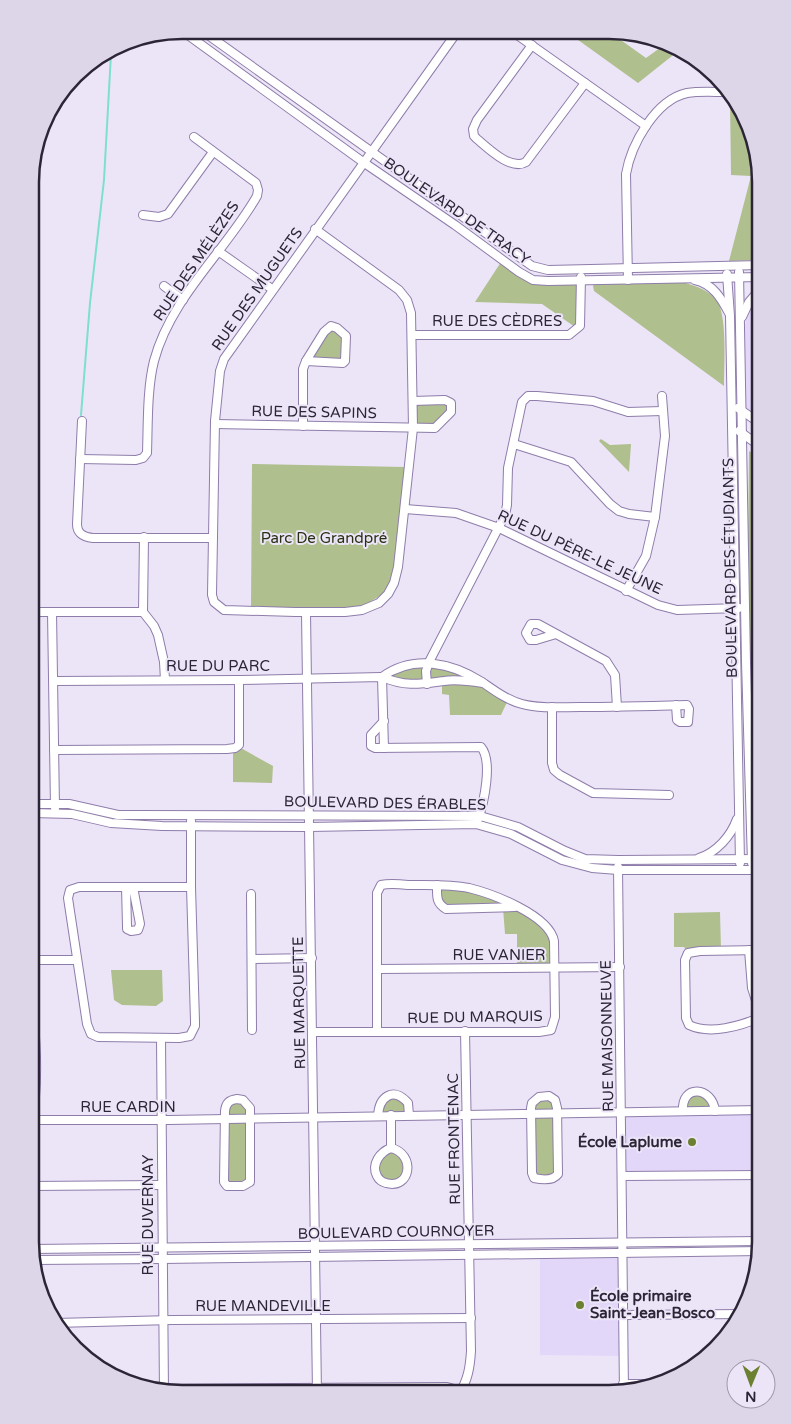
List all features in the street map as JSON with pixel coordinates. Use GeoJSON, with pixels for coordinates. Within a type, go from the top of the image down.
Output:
{"type":"FeatureCollection","features":[{"type":"Feature","properties":{"kind":"street","name":"BOULEVARD DE TRACY"},"geometry":{"type":"LineString","coordinates":[[194,39],[528,278],[542,281],[752,277]]}},
{"type":"Feature","properties":{"kind":"street","name":"BOULEVARD DE TRACY"},"geometry":{"type":"LineString","coordinates":[[214,39],[527,264],[536,268],[581,269],[752,265]]}},
{"type":"Feature","properties":{"kind":"street","name":"RUE DES MUGUETS"},"geometry":{"type":"LineString","coordinates":[[306,612],[224,610],[218,607],[212,595],[215,424],[220,371],[224,359],[272,289],[452,39]]}},
{"type":"Feature","properties":{"kind":"street"},"geometry":{"type":"LineString","coordinates":[[524,39],[646,126]]}},
{"type":"Feature","properties":{"kind":"street"},"geometry":{"type":"LineString","coordinates":[[532,45],[473,129],[474,136],[500,156],[516,165],[526,162],[585,83]]}},
{"type":"Feature","properties":{"kind":"street"},"geometry":{"type":"LineString","coordinates":[[245,76],[253,67]]}},
{"type":"Feature","properties":{"kind":"street"},"geometry":{"type":"LineString","coordinates":[[628,280],[626,174],[633,148],[646,126],[664,106],[676,97],[691,93],[721,92]]}},
{"type":"Feature","properties":{"kind":"street","name":"RUE DES MÉLÈZES"},"geometry":{"type":"LineString","coordinates":[[80,459],[136,460],[146,455],[152,367],[165,330],[183,300],[246,214],[258,190],[256,183],[194,137]]}},
{"type":"Feature","properties":{"kind":"street"},"geometry":{"type":"LineString","coordinates":[[143,215],[159,217],[168,214],[213,152]]}},
{"type":"Feature","properties":{"kind":"street"},"geometry":{"type":"LineString","coordinates":[[462,230],[468,222]]}},
{"type":"Feature","properties":{"kind":"street"},"geometry":{"type":"LineString","coordinates":[[306,612],[362,610],[379,603],[388,594],[394,583],[398,567],[405,509],[413,401],[412,335],[410,307],[407,300],[399,290],[315,229]]}},
{"type":"Feature","properties":{"kind":"street"},"geometry":{"type":"LineString","coordinates":[[218,250],[272,289]]}},
{"type":"Feature","properties":{"kind":"street","name":"BOULEVARD DES ÉTUDIANTS"},"geometry":{"type":"LineString","coordinates":[[738,265],[745,608],[752,822]]}},
{"type":"Feature","properties":{"kind":"street","name":"BOULEVARD DES ÉTUDIANTS"},"geometry":{"type":"LineString","coordinates":[[727,266],[730,316],[740,870]]}},
{"type":"Feature","properties":{"kind":"street","name":"RUE DES CÈDRES"},"geometry":{"type":"LineString","coordinates":[[412,335],[569,335],[580,326],[581,269]]}},
{"type":"Feature","properties":{"kind":"street"},"geometry":{"type":"LineString","coordinates":[[686,279],[698,281],[712,288],[722,300],[730,316]]}},
{"type":"Feature","properties":{"kind":"street"},"geometry":{"type":"LineString","coordinates":[[164,286],[183,300]]}},
{"type":"Feature","properties":{"kind":"street"},"geometry":{"type":"LineString","coordinates":[[740,326],[748,302],[752,298]]}},
{"type":"Feature","properties":{"kind":"street"},"geometry":{"type":"LineString","coordinates":[[302,426],[303,369],[306,362],[327,328],[334,326],[346,336],[346,358],[343,363],[306,362]]}},
{"type":"Feature","properties":{"kind":"street"},"geometry":{"type":"LineString","coordinates":[[427,684],[426,671],[429,662],[507,510],[508,473],[522,402],[528,396],[593,401],[628,412],[662,411]]}},
{"type":"Feature","properties":{"kind":"street"},"geometry":{"type":"LineString","coordinates":[[626,591],[646,556],[655,517],[665,436],[662,396]]}},
{"type":"Feature","properties":{"kind":"street","name":"RUE DES SAPINS"},"geometry":{"type":"LineString","coordinates":[[215,424],[435,428],[451,412],[450,403],[445,400],[413,401]]}},
{"type":"Feature","properties":{"kind":"street"},"geometry":{"type":"LineString","coordinates":[[731,404],[752,418]]}},
{"type":"Feature","properties":{"kind":"street"},"geometry":{"type":"LineString","coordinates":[[82,421],[76,524],[80,534],[93,538],[213,538]]}},
{"type":"Feature","properties":{"kind":"street"},"geometry":{"type":"LineString","coordinates":[[731,426],[752,441]]}},
{"type":"Feature","properties":{"kind":"street"},"geometry":{"type":"LineString","coordinates":[[514,444],[571,462],[610,504],[620,511],[655,517]]}},
{"type":"Feature","properties":{"kind":"street","name":"RUE DU PÈRE-LE JEUNE"},"geometry":{"type":"LineString","coordinates":[[405,509],[456,513],[499,528],[658,605],[677,610],[745,608]]}},
{"type":"Feature","properties":{"kind":"street"},"geometry":{"type":"LineString","coordinates":[[144,537],[143,612],[154,626],[158,635],[164,662],[165,680]]}},
{"type":"Feature","properties":{"kind":"street"},"geometry":{"type":"LineString","coordinates":[[39,612],[143,612]]}},
{"type":"Feature","properties":{"kind":"street"},"geometry":{"type":"LineString","coordinates":[[52,612],[55,813]]}},
{"type":"Feature","properties":{"kind":"street","name":"RUE MARQUETTE"},"geometry":{"type":"LineString","coordinates":[[306,612],[308,815],[314,1032],[318,1385]]}},
{"type":"Feature","properties":{"kind":"street"},"geometry":{"type":"LineString","coordinates":[[556,634],[600,657],[611,667],[616,680],[617,707]]}},
{"type":"Feature","properties":{"kind":"street","name":"RUE DU PARC"},"geometry":{"type":"LineString","coordinates":[[382,677],[391,670],[411,664],[429,662],[448,666],[483,683],[509,700],[531,706],[617,707],[676,705]]}},
{"type":"Feature","properties":{"kind":"street"},"geometry":{"type":"LineString","coordinates":[[382,677],[384,748]]}},
{"type":"Feature","properties":{"kind":"street","name":"RUE DU PARC"},"geometry":{"type":"LineString","coordinates":[[54,681],[382,677],[402,683],[427,684],[454,680],[483,683]]}},
{"type":"Feature","properties":{"kind":"street"},"geometry":{"type":"LineString","coordinates":[[54,750],[227,750],[235,748],[239,745],[238,680]]}},
{"type":"Feature","properties":{"kind":"street"},"geometry":{"type":"LineString","coordinates":[[552,707],[552,763],[554,770],[560,775],[593,793],[669,795]]}},
{"type":"Feature","properties":{"kind":"street"},"geometry":{"type":"LineString","coordinates":[[384,720],[373,732],[370,739],[371,746],[384,748],[481,747],[484,750],[486,759],[484,802],[476,824]]}},
{"type":"Feature","properties":{"kind":"street","name":"BOULEVARD DES ÉRABLES"},"geometry":{"type":"LineString","coordinates":[[39,804],[88,807],[118,815],[480,816],[518,827],[580,858],[618,860],[752,859]]}},
{"type":"Feature","properties":{"kind":"street"},"geometry":{"type":"LineString","coordinates":[[694,859],[705,856],[722,844],[733,828],[739,812]]}},
{"type":"Feature","properties":{"kind":"street","name":"BOULEVARD DES ÉRABLES"},"geometry":{"type":"LineString","coordinates":[[39,813],[55,813],[92,818],[111,823],[192,826],[309,827],[476,824],[511,834],[573,864],[592,868],[618,870],[752,870]]}},
{"type":"Feature","properties":{"kind":"street"},"geometry":{"type":"LineString","coordinates":[[191,816],[195,1026],[190,1036],[179,1038],[98,1037],[91,1034],[87,1024],[77,960],[68,898],[70,890],[79,887],[191,887]]}},
{"type":"Feature","properties":{"kind":"street","name":"RUE MAISONNEUVE"},"geometry":{"type":"LineString","coordinates":[[618,860],[624,1384]]}},
{"type":"Feature","properties":{"kind":"street","name":"RUE DU MARQUIS"},"geometry":{"type":"LineString","coordinates":[[314,1032],[376,1032],[465,1031],[539,1032],[551,1030],[555,1017],[554,941],[550,931],[531,914],[517,906],[470,888],[384,884],[379,887],[377,893],[378,969],[376,1032]]}},
{"type":"Feature","properties":{"kind":"street"},"geometry":{"type":"LineString","coordinates":[[436,885],[437,900],[446,909],[517,906]]}},
{"type":"Feature","properties":{"kind":"street"},"geometry":{"type":"LineString","coordinates":[[129,887],[140,924],[138,930],[131,932],[127,929],[129,887]]}},
{"type":"Feature","properties":{"kind":"street"},"geometry":{"type":"LineString","coordinates":[[251,894],[252,1030]]}},
{"type":"Feature","properties":{"kind":"street"},"geometry":{"type":"LineString","coordinates":[[752,988],[750,950],[688,953],[685,960],[685,989],[686,1018],[689,1025],[699,1028],[721,1028],[752,1019]]}},
{"type":"Feature","properties":{"kind":"street"},"geometry":{"type":"LineString","coordinates":[[252,959],[312,958]]}},
{"type":"Feature","properties":{"kind":"street"},"geometry":{"type":"LineString","coordinates":[[39,960],[77,960]]}},
{"type":"Feature","properties":{"kind":"street","name":"RUE VANIER"},"geometry":{"type":"LineString","coordinates":[[378,969],[620,967]]}},
{"type":"Feature","properties":{"kind":"street","name":"RUE FRONTENAC"},"geometry":{"type":"LineString","coordinates":[[464,1385],[470,1363],[471,1318],[465,1031]]}},
{"type":"Feature","properties":{"kind":"street","name":"RUE DUVERNAY"},"geometry":{"type":"LineString","coordinates":[[161,1038],[164,1384]]}},
{"type":"Feature","properties":{"kind":"street"},"geometry":{"type":"LineString","coordinates":[[683,1111],[685,1097],[696,1092],[706,1093],[710,1097],[715,1111]]}},
{"type":"Feature","properties":{"kind":"street"},"geometry":{"type":"LineString","coordinates":[[378,1116],[380,1102],[387,1095],[402,1098],[408,1103],[408,1115]]}},
{"type":"Feature","properties":{"kind":"street"},"geometry":{"type":"LineString","coordinates":[[539,1097],[552,1098],[556,1103],[558,1113],[558,1174],[554,1178],[544,1179],[533,1176],[531,1114],[532,1103],[539,1097]]}},
{"type":"Feature","properties":{"kind":"street"},"geometry":{"type":"LineString","coordinates":[[243,1100],[249,1106],[250,1180],[244,1186],[227,1186],[224,1182],[225,1119],[225,1106],[229,1101],[243,1100]]}},
{"type":"Feature","properties":{"kind":"street","name":"RUE CARDIN"},"geometry":{"type":"LineString","coordinates":[[39,1124],[391,1115],[752,1110]]}},
{"type":"Feature","properties":{"kind":"street"},"geometry":{"type":"LineString","coordinates":[[391,1115],[391,1148]]}},
{"type":"Feature","properties":{"kind":"street"},"geometry":{"type":"LineString","coordinates":[[391,1148],[398,1151],[405,1158],[408,1170],[400,1182],[391,1184],[378,1178],[375,1168],[381,1154],[391,1148]]}},
{"type":"Feature","properties":{"kind":"street"},"geometry":{"type":"LineString","coordinates":[[622,1176],[752,1175]]}},
{"type":"Feature","properties":{"kind":"street"},"geometry":{"type":"LineString","coordinates":[[39,1186],[162,1185]]}},
{"type":"Feature","properties":{"kind":"street","name":"BOULEVARD COURNOYER"},"geometry":{"type":"LineString","coordinates":[[39,1249],[752,1241]]}},
{"type":"Feature","properties":{"kind":"street","name":"BOULEVARD COURNOYER"},"geometry":{"type":"LineString","coordinates":[[40,1260],[752,1251]]}},
{"type":"Feature","properties":{"kind":"street"},"geometry":{"type":"LineString","coordinates":[[623,1315],[733,1314]]}},
{"type":"Feature","properties":{"kind":"street","name":"RUE MANDEVILLE"},"geometry":{"type":"LineString","coordinates":[[64,1323],[163,1320],[471,1318]]}},
{"type":"Feature","properties":{"kind":"shaded area"},"geometry":{"type":"Polygon","coordinates":[[[752,307],[752,412],[745,407],[744,329],[748,313],[752,307]]]}},
{"type":"Feature","properties":{"kind":"shaded area"},"geometry":{"type":"Polygon","coordinates":[[[748,553],[752,553],[752,746],[748,553]]]}},
{"type":"Feature","properties":{"kind":"shaded area","name":"École Laplume"},"geometry":{"type":"Polygon","coordinates":[[[752,1111],[752,1172],[623,1174],[622,1113],[752,1111]]]}},
{"type":"Feature","properties":{"kind":"shaded area","name":"École primaire Saint-Jean-Bosco"},"geometry":{"type":"Polygon","coordinates":[[[620,1255],[622,1356],[540,1355],[540,1256],[620,1255]]]}},
{"type":"Feature","properties":{"kind":"green space"},"geometry":{"type":"Polygon","coordinates":[[[577,39],[620,40],[646,58],[660,48],[675,54],[638,83],[577,39]]]}},
{"type":"Feature","properties":{"kind":"green space"},"geometry":{"type":"Polygon","coordinates":[[[730,105],[738,118],[745,136],[751,163],[752,260],[729,261],[751,176],[731,175],[730,105]]]}},
{"type":"Feature","properties":{"kind":"green space"},"geometry":{"type":"Polygon","coordinates":[[[501,262],[525,278],[579,282],[578,324],[575,327],[542,304],[475,302],[501,262]]]}},
{"type":"Feature","properties":{"kind":"green space"},"geometry":{"type":"Polygon","coordinates":[[[679,281],[707,292],[715,298],[719,305],[724,327],[724,386],[594,291],[593,286],[595,283],[679,281]]]}},
{"type":"Feature","properties":{"kind":"green space"},"geometry":{"type":"Polygon","coordinates":[[[334,326],[344,338],[342,363],[307,360],[334,326]]]}},
{"type":"Feature","properties":{"kind":"green space"},"geometry":{"type":"Polygon","coordinates":[[[445,401],[449,405],[449,411],[436,426],[413,428],[414,402],[445,401]]]}},
{"type":"Feature","properties":{"kind":"green space"},"geometry":{"type":"Polygon","coordinates":[[[601,439],[610,445],[631,444],[629,472],[599,441],[601,439]]]}},
{"type":"Feature","properties":{"kind":"green space"},"geometry":{"type":"Polygon","coordinates":[[[749,451],[752,453],[752,677],[750,676],[749,451]]]}},
{"type":"Feature","properties":{"kind":"green space","name":"Parc De Grandpré"},"geometry":{"type":"Polygon","coordinates":[[[252,464],[405,467],[393,581],[387,591],[361,608],[251,609],[252,464]]]}},
{"type":"Feature","properties":{"kind":"green space"},"geometry":{"type":"Polygon","coordinates":[[[412,666],[442,666],[477,680],[422,681],[390,677],[392,672],[412,666]]]}},
{"type":"Feature","properties":{"kind":"green space"},"geometry":{"type":"Polygon","coordinates":[[[442,682],[483,684],[508,700],[501,715],[450,715],[449,695],[442,694],[442,682]]]}},
{"type":"Feature","properties":{"kind":"green space"},"geometry":{"type":"Polygon","coordinates":[[[239,747],[273,766],[272,783],[233,782],[233,750],[239,747]]]}},
{"type":"Feature","properties":{"kind":"green space"},"geometry":{"type":"Polygon","coordinates":[[[444,886],[503,899],[549,931],[553,967],[517,967],[517,934],[505,934],[503,908],[450,909],[437,898],[444,886]]]}},
{"type":"Feature","properties":{"kind":"green space"},"geometry":{"type":"Polygon","coordinates":[[[720,912],[721,950],[688,953],[684,947],[674,947],[674,913],[720,912]]]}},
{"type":"Feature","properties":{"kind":"green space"},"geometry":{"type":"Polygon","coordinates":[[[111,970],[162,970],[163,1001],[156,1006],[122,1005],[114,1000],[111,970]]]}},
{"type":"Feature","properties":{"kind":"green space"},"geometry":{"type":"Polygon","coordinates":[[[706,1094],[715,1109],[684,1110],[685,1097],[706,1094]]]}},
{"type":"Feature","properties":{"kind":"green space"},"geometry":{"type":"Polygon","coordinates":[[[391,1095],[404,1100],[409,1115],[378,1116],[378,1108],[391,1095]]]}},
{"type":"Feature","properties":{"kind":"green space"},"geometry":{"type":"Polygon","coordinates":[[[537,1098],[555,1100],[555,1171],[553,1177],[534,1177],[532,1103],[537,1098]]]}},
{"type":"Feature","properties":{"kind":"green space"},"geometry":{"type":"Polygon","coordinates":[[[232,1100],[248,1106],[248,1181],[227,1186],[225,1105],[232,1100]]]}},
{"type":"Feature","properties":{"kind":"green space"},"geometry":{"type":"Polygon","coordinates":[[[391,1148],[402,1154],[406,1166],[401,1177],[395,1181],[377,1178],[379,1157],[391,1148]]]}},
{"type":"Feature","properties":{"kind":"waterway"},"geometry":{"type":"LineString","coordinates":[[81,415],[90,303],[104,180],[111,57]]}},
{"type":"Feature","properties":{"kind":"place","name":"École Laplume"},"geometry":{"type":"Point","coordinates":[692,1142]}},
{"type":"Feature","properties":{"kind":"place","name":"École primaire Saint-Jean-Bosco"},"geometry":{"type":"Point","coordinates":[580,1305]}}]}
